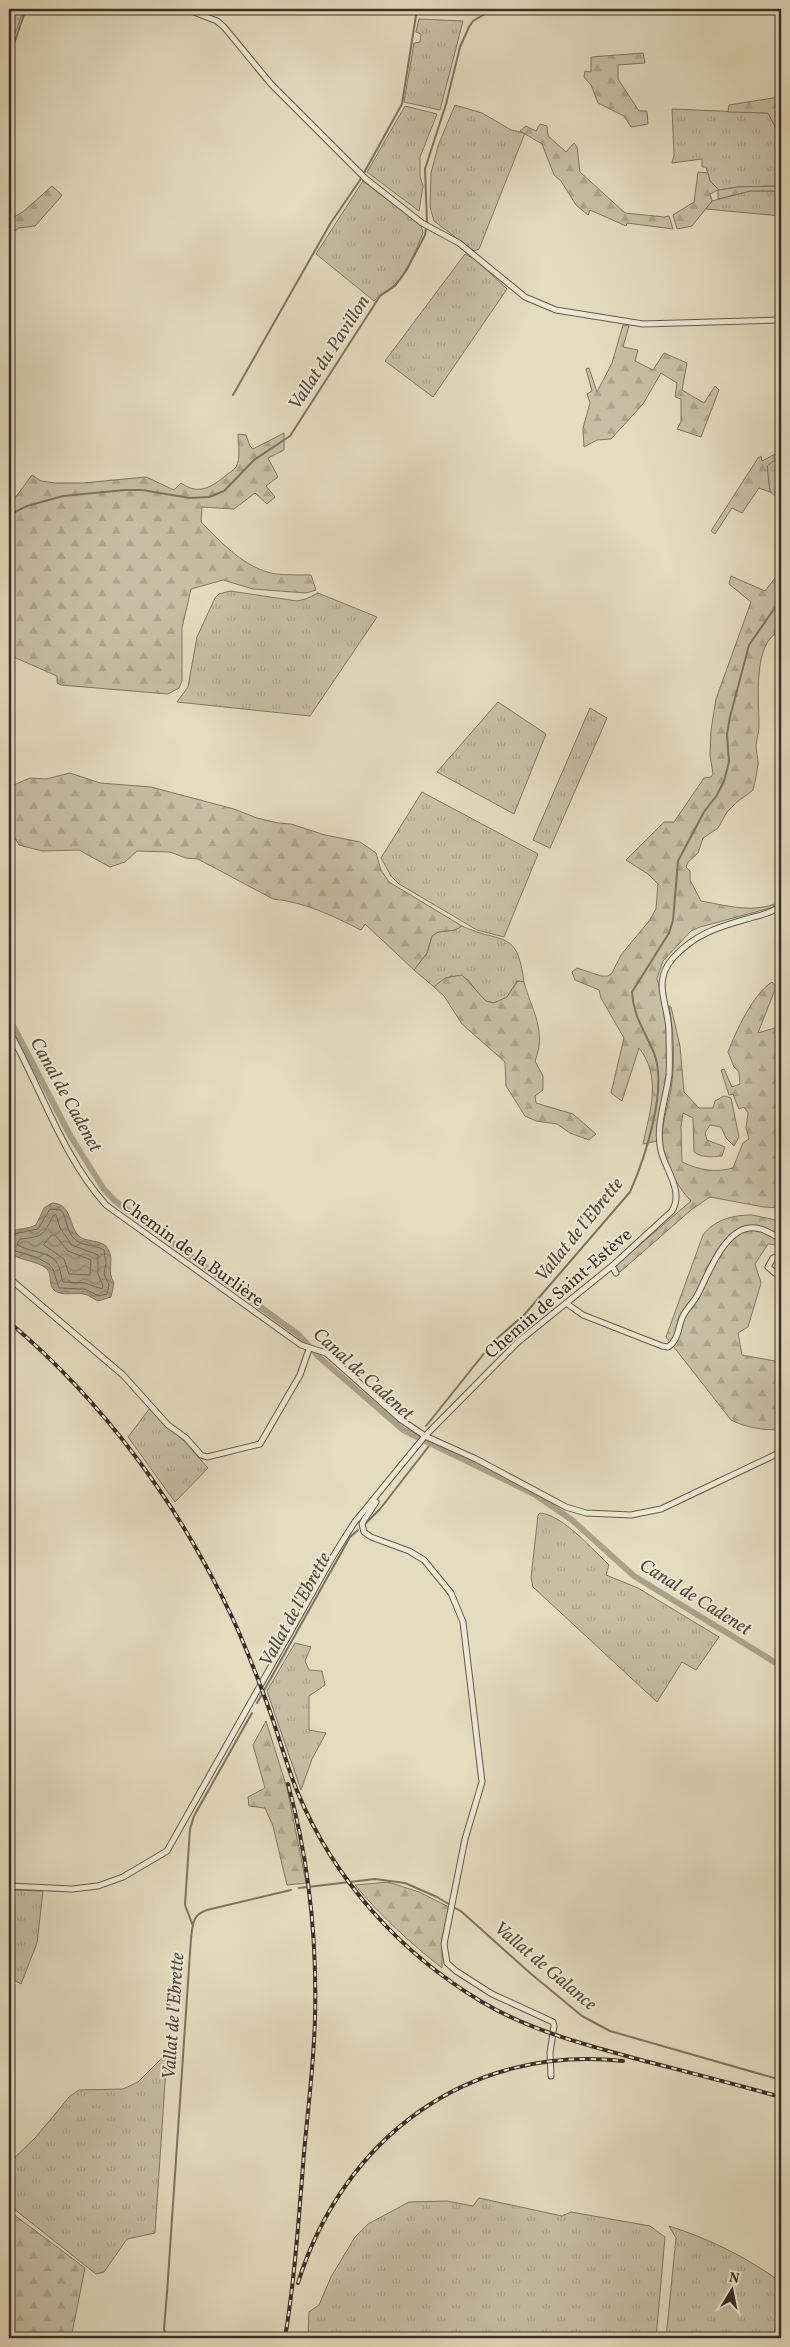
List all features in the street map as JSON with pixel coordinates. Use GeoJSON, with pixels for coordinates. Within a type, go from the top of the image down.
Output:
{"type":"FeatureCollection","features":[{"type":"Feature","properties":{"kind":"street"},"geometry":{"type":"LineString","coordinates":[[186,9],[217,21],[271,84],[366,179],[422,223],[459,243],[525,297],[556,310],[643,324],[781,320]]}},
{"type":"Feature","properties":{"kind":"street","name":"Chemin de Saint-Estève"},"geometry":{"type":"LineString","coordinates":[[382,1490],[420,1445],[424,1437],[518,1342],[612,1266],[668,1216],[675,1206],[677,1196],[659,1144],[669,1072],[669,1027],[661,983],[664,972],[672,959],[684,947],[709,930],[765,914],[781,906]]}},
{"type":"Feature","properties":{"kind":"street","name":"Chemin de la Burlière"},"geometry":{"type":"LineString","coordinates":[[9,1031],[67,1148],[89,1184],[106,1205],[241,1303],[310,1349],[326,1353],[400,1419],[424,1437],[476,1459],[573,1510],[586,1513],[619,1515],[646,1513],[673,1505],[781,1452]]}},
{"type":"Feature","properties":{"kind":"street"},"geometry":{"type":"LineString","coordinates":[[566,1303],[583,1314],[668,1347],[675,1341],[682,1318],[699,1293],[716,1256],[736,1234],[743,1229],[755,1228],[781,1239]]}},
{"type":"Feature","properties":{"kind":"street"},"geometry":{"type":"LineString","coordinates":[[781,1257],[773,1258],[768,1264],[770,1270],[781,1274]]}},
{"type":"Feature","properties":{"kind":"street"},"geometry":{"type":"LineString","coordinates":[[612,1266],[616,1273]]}},
{"type":"Feature","properties":{"kind":"street"},"geometry":{"type":"LineString","coordinates":[[9,1278],[123,1375],[168,1424],[186,1438],[201,1455],[207,1457],[260,1444],[300,1374],[310,1349]]}},
{"type":"Feature","properties":{"kind":"street"},"geometry":{"type":"LineString","coordinates":[[9,1886],[72,1889],[98,1886],[123,1877],[167,1851],[332,1558],[354,1523],[382,1490]]}},
{"type":"Feature","properties":{"kind":"street"},"geometry":{"type":"LineString","coordinates":[[382,1490],[362,1524],[364,1532],[371,1537],[409,1551],[424,1560],[451,1592],[463,1622],[482,1782],[465,1839],[449,1915],[444,1944],[447,1963],[456,1972],[492,1994],[552,2022],[554,2026],[550,2053],[551,2076]]}},
{"type":"Feature","properties":{"kind":"green space"},"geometry":{"type":"Polygon","coordinates":[[[9,9],[24,9],[9,51],[9,9]]]}},
{"type":"Feature","properties":{"kind":"green space"},"geometry":{"type":"Polygon","coordinates":[[[419,19],[463,21],[440,110],[404,102],[414,43],[420,42],[421,34],[416,32],[419,19]]]}},
{"type":"Feature","properties":{"kind":"green space"},"geometry":{"type":"Polygon","coordinates":[[[643,53],[645,63],[618,65],[618,79],[639,111],[647,111],[648,124],[631,127],[624,116],[598,103],[591,85],[584,77],[585,71],[591,72],[591,57],[643,53]]]}},
{"type":"Feature","properties":{"kind":"green space"},"geometry":{"type":"Polygon","coordinates":[[[781,89],[781,138],[768,113],[728,112],[729,105],[779,97],[779,90],[781,89]]]}},
{"type":"Feature","properties":{"kind":"green space"},"geometry":{"type":"Polygon","coordinates":[[[455,105],[482,113],[511,130],[525,133],[479,249],[474,251],[434,221],[430,207],[431,173],[438,146],[455,105]]]}},
{"type":"Feature","properties":{"kind":"green space"},"geometry":{"type":"Polygon","coordinates":[[[405,106],[437,114],[420,157],[420,176],[423,186],[419,211],[367,172],[405,106]]]}},
{"type":"Feature","properties":{"kind":"green space"},"geometry":{"type":"Polygon","coordinates":[[[672,109],[768,113],[781,138],[781,181],[778,186],[738,187],[719,190],[710,181],[706,167],[702,167],[702,159],[672,163],[674,155],[672,109]]]}},
{"type":"Feature","properties":{"kind":"green space"},"geometry":{"type":"Polygon","coordinates":[[[540,124],[547,126],[548,136],[566,152],[574,143],[577,147],[580,172],[625,213],[669,216],[673,229],[627,223],[626,226],[590,210],[588,215],[576,205],[561,181],[554,175],[542,144],[520,131],[526,126],[536,131],[540,124]]]}},
{"type":"Feature","properties":{"kind":"green space"},"geometry":{"type":"Polygon","coordinates":[[[698,172],[708,173],[710,181],[719,190],[738,187],[778,186],[781,181],[781,191],[750,191],[718,199],[718,190],[710,194],[712,201],[692,226],[677,229],[673,215],[694,202],[698,172]]]}},
{"type":"Feature","properties":{"kind":"green space"},"geometry":{"type":"Polygon","coordinates":[[[363,181],[421,225],[423,233],[404,273],[395,284],[374,301],[316,254],[363,181]]]}},
{"type":"Feature","properties":{"kind":"green space"},"geometry":{"type":"Polygon","coordinates":[[[52,186],[62,195],[59,199],[35,226],[19,228],[9,235],[9,220],[24,211],[52,186]]]}},
{"type":"Feature","properties":{"kind":"green space"},"geometry":{"type":"Polygon","coordinates":[[[750,191],[781,191],[781,216],[706,209],[712,201],[750,191]]]}},
{"type":"Feature","properties":{"kind":"green space"},"geometry":{"type":"Polygon","coordinates":[[[465,254],[475,259],[507,289],[433,397],[385,361],[465,254]]]}},
{"type":"Feature","properties":{"kind":"green space"},"geometry":{"type":"Polygon","coordinates":[[[623,325],[629,326],[623,347],[638,350],[635,361],[653,370],[664,353],[687,363],[682,390],[704,403],[715,386],[719,390],[701,437],[677,429],[681,422],[681,399],[675,397],[677,383],[661,373],[643,404],[611,439],[597,440],[584,447],[583,428],[590,403],[587,394],[592,391],[586,369],[589,368],[597,392],[612,363],[623,325]]]}},
{"type":"Feature","properties":{"kind":"green space"},"geometry":{"type":"Polygon","coordinates":[[[284,433],[284,450],[268,458],[278,477],[266,486],[275,497],[267,504],[255,493],[234,509],[202,507],[201,522],[235,554],[254,567],[276,574],[311,575],[316,590],[306,593],[253,589],[223,580],[191,589],[182,628],[182,681],[179,688],[168,694],[61,685],[57,683],[57,676],[9,655],[9,506],[32,475],[41,481],[55,483],[83,483],[146,477],[174,490],[181,483],[193,489],[204,489],[219,481],[236,467],[239,455],[238,434],[246,435],[253,449],[284,433]]]}},
{"type":"Feature","properties":{"kind":"green space"},"geometry":{"type":"Polygon","coordinates":[[[775,454],[777,458],[767,466],[770,492],[759,488],[742,513],[732,508],[715,534],[711,531],[758,458],[761,456],[762,461],[775,454]]]}},
{"type":"Feature","properties":{"kind":"green space"},"geometry":{"type":"Polygon","coordinates":[[[781,455],[781,501],[770,492],[767,466],[781,455]]]}},
{"type":"Feature","properties":{"kind":"green space"},"geometry":{"type":"Polygon","coordinates":[[[781,570],[781,631],[772,637],[765,646],[759,673],[759,728],[756,745],[758,764],[753,790],[727,812],[718,828],[703,838],[698,853],[688,862],[686,867],[690,871],[690,880],[701,901],[747,908],[765,907],[774,904],[774,907],[691,931],[663,961],[657,978],[666,1017],[669,1048],[666,1086],[657,1141],[643,1144],[652,1094],[652,1082],[646,1059],[639,1048],[622,1101],[611,1093],[624,1038],[601,998],[599,990],[575,980],[572,972],[577,968],[601,976],[608,976],[612,973],[621,955],[649,921],[656,909],[658,884],[648,874],[626,860],[664,822],[674,822],[704,778],[711,777],[713,774],[710,755],[711,730],[716,699],[751,602],[729,584],[731,576],[765,591],[781,570]]]}},
{"type":"Feature","properties":{"kind":"green space"},"geometry":{"type":"Polygon","coordinates":[[[230,591],[297,601],[318,593],[377,617],[310,716],[177,702],[188,687],[197,637],[215,598],[219,594],[230,591]]]}},
{"type":"Feature","properties":{"kind":"green space"},"geometry":{"type":"Polygon","coordinates":[[[498,702],[546,734],[514,814],[437,772],[498,702]]]}},
{"type":"Feature","properties":{"kind":"green space"},"geometry":{"type":"Polygon","coordinates":[[[590,708],[607,718],[550,848],[533,840],[590,708]]]}},
{"type":"Feature","properties":{"kind":"green space"},"geometry":{"type":"Polygon","coordinates":[[[70,773],[100,783],[151,787],[234,809],[257,818],[291,824],[325,835],[360,842],[376,853],[381,870],[389,882],[462,926],[455,930],[438,932],[432,936],[427,953],[414,970],[365,924],[361,930],[308,906],[273,899],[198,859],[186,858],[170,852],[137,851],[125,862],[110,867],[79,850],[42,851],[19,845],[14,836],[9,834],[9,787],[30,778],[46,779],[70,773]]]}},
{"type":"Feature","properties":{"kind":"green space"},"geometry":{"type":"Polygon","coordinates":[[[422,792],[538,854],[504,937],[477,930],[399,884],[391,876],[381,858],[422,792]]]}},
{"type":"Feature","properties":{"kind":"green space"},"geometry":{"type":"Polygon","coordinates":[[[462,926],[506,941],[517,953],[524,982],[517,981],[507,997],[494,1003],[486,1001],[467,979],[451,976],[434,987],[414,970],[427,953],[432,936],[438,932],[455,930],[462,926]]]}},
{"type":"Feature","properties":{"kind":"green space"},"geometry":{"type":"Polygon","coordinates":[[[462,975],[486,1001],[494,1003],[507,997],[518,981],[524,982],[539,1030],[538,1050],[535,1061],[543,1076],[543,1090],[535,1096],[536,1103],[573,1114],[596,1134],[589,1140],[570,1133],[557,1124],[536,1121],[525,1116],[506,1086],[505,1062],[462,1024],[444,996],[434,987],[445,978],[462,975]]]}},
{"type":"Feature","properties":{"kind":"green space"},"geometry":{"type":"Polygon","coordinates":[[[772,982],[776,987],[758,1033],[781,1026],[781,1208],[764,1207],[710,1197],[691,1210],[620,1272],[615,1266],[691,1201],[675,1180],[664,1153],[662,1136],[673,1069],[673,1037],[669,1006],[671,1007],[680,1046],[684,1092],[699,1108],[713,1108],[715,1101],[724,1096],[731,1098],[739,1137],[734,1146],[726,1138],[721,1127],[710,1125],[705,1133],[707,1140],[725,1147],[722,1156],[707,1157],[697,1154],[694,1152],[693,1118],[683,1113],[681,1127],[682,1162],[707,1170],[733,1168],[743,1143],[749,1139],[746,1128],[748,1113],[744,1107],[739,1109],[733,1094],[729,1095],[721,1070],[724,1069],[732,1087],[740,1084],[739,1072],[734,1067],[728,1052],[740,1024],[752,1004],[758,995],[772,982]]]}},
{"type":"Feature","properties":{"kind":"green space"},"geometry":{"type":"Polygon","coordinates":[[[752,1215],[781,1221],[781,1246],[768,1244],[755,1264],[761,1283],[748,1327],[738,1333],[742,1355],[775,1361],[781,1378],[781,1430],[755,1428],[731,1420],[666,1337],[703,1235],[713,1225],[725,1219],[752,1215]]]}},
{"type":"Feature","properties":{"kind":"green space"},"geometry":{"type":"Polygon","coordinates":[[[150,1408],[184,1441],[208,1468],[175,1502],[128,1437],[150,1408]]]}},
{"type":"Feature","properties":{"kind":"green space"},"geometry":{"type":"Polygon","coordinates":[[[540,1513],[549,1515],[568,1526],[586,1542],[609,1565],[606,1575],[638,1588],[719,1637],[696,1670],[682,1662],[657,1702],[533,1587],[531,1578],[538,1515],[540,1513]]]}},
{"type":"Feature","properties":{"kind":"green space"},"geometry":{"type":"Polygon","coordinates":[[[295,1643],[311,1647],[305,1661],[309,1670],[322,1671],[325,1685],[309,1696],[309,1730],[326,1733],[312,1759],[301,1790],[267,1691],[295,1643]]]}},
{"type":"Feature","properties":{"kind":"green space"},"geometry":{"type":"Polygon","coordinates":[[[266,1721],[287,1788],[306,1883],[287,1885],[273,1826],[265,1808],[249,1806],[248,1797],[265,1788],[253,1745],[266,1721]]]}},
{"type":"Feature","properties":{"kind":"green space"},"geometry":{"type":"Polygon","coordinates":[[[388,1882],[419,1892],[449,1907],[442,1939],[442,1968],[396,1929],[355,1885],[388,1882]]]}},
{"type":"Feature","properties":{"kind":"green space"},"geometry":{"type":"Polygon","coordinates":[[[9,1890],[43,1891],[37,1943],[21,1984],[9,1977],[9,1890]]]}},
{"type":"Feature","properties":{"kind":"green space"},"geometry":{"type":"Polygon","coordinates":[[[167,2053],[155,2233],[127,2239],[104,2272],[96,2274],[9,2205],[9,2163],[35,2138],[70,2096],[79,2090],[123,2089],[138,2082],[167,2053]]]}},
{"type":"Feature","properties":{"kind":"green space"},"geometry":{"type":"Polygon","coordinates":[[[479,2198],[562,2216],[571,2212],[650,2226],[665,2237],[656,2338],[308,2338],[309,2312],[319,2305],[331,2277],[355,2237],[368,2224],[409,2202],[447,2201],[473,2206],[479,2198]]]}},
{"type":"Feature","properties":{"kind":"green space"},"geometry":{"type":"Polygon","coordinates":[[[9,2211],[85,2268],[71,2338],[16,2338],[9,2336],[9,2211]]]}},
{"type":"Feature","properties":{"kind":"green space"},"geometry":{"type":"Polygon","coordinates":[[[669,2226],[727,2250],[781,2282],[781,2338],[666,2338],[676,2238],[669,2226]]]}},
{"type":"Feature","properties":{"kind":"water"},"geometry":{"type":"Polygon","coordinates":[[[52,1203],[63,1206],[80,1237],[102,1243],[108,1249],[114,1283],[111,1297],[98,1301],[84,1294],[57,1292],[52,1288],[47,1269],[17,1257],[9,1251],[12,1232],[36,1225],[44,1208],[52,1203]]]}},
{"type":"Feature","properties":{"kind":"waterway"},"geometry":{"type":"LineString","coordinates":[[9,58],[26,9]]}},
{"type":"Feature","properties":{"kind":"waterway"},"geometry":{"type":"LineString","coordinates":[[233,395],[330,224],[360,180],[402,104],[417,9]]}},
{"type":"Feature","properties":{"kind":"waterway","name":"Vallat du Pavillon"},"geometry":{"type":"LineString","coordinates":[[9,515],[27,506],[63,496],[125,490],[142,490],[190,498],[209,497],[224,491],[254,460],[290,436],[380,296],[395,286],[406,271],[425,235],[427,222],[425,169],[446,104],[460,47],[473,21],[493,9]]}},
{"type":"Feature","properties":{"kind":"waterway","name":"Vallat de l'Ebrette"},"geometry":{"type":"LineString","coordinates":[[426,1426],[494,1341],[524,1315],[630,1192],[648,1143],[657,1104],[658,1085],[658,1068],[654,1053],[637,1016],[632,992],[669,933],[673,920],[678,861],[704,812],[717,795],[724,781],[729,762],[727,734],[730,717],[749,645],[781,599]]}},
{"type":"Feature","properties":{"kind":"waterway","name":"Canal de Cadenet"},"geometry":{"type":"LineString","coordinates":[[9,1018],[71,1137],[103,1188],[115,1201],[299,1335],[319,1357],[403,1430],[534,1494],[572,1520],[634,1576],[781,1666]]}},
{"type":"Feature","properties":{"kind":"waterway","name":"Vallat de l'Ebrette"},"geometry":{"type":"LineString","coordinates":[[366,1523],[380,1509],[429,1446]]}},
{"type":"Feature","properties":{"kind":"waterway","name":"Vallat de l'Ebrette"},"geometry":{"type":"LineString","coordinates":[[257,1703],[350,1537],[358,1530]]}},
{"type":"Feature","properties":{"kind":"waterway","name":"Vallat de l'Ebrette"},"geometry":{"type":"LineString","coordinates":[[193,1926],[185,1905],[190,1829],[194,1816],[252,1713]]}},
{"type":"Feature","properties":{"kind":"waterway","name":"Vallat de Galance"},"geometry":{"type":"LineString","coordinates":[[299,1888],[375,1879],[405,1883],[437,1897],[462,1912],[530,1973],[582,2016],[610,2031],[781,2080]]}},
{"type":"Feature","properties":{"kind":"waterway","name":"Vallat de l'Ebrette"},"geometry":{"type":"LineString","coordinates":[[167,2338],[164,2329],[193,1924],[196,1917],[207,1910],[291,1890]]}},
{"type":"Feature","properties":{"kind":"railway"},"geometry":{"type":"LineString","coordinates":[[9,1322],[44,1353],[107,1421],[136,1458],[188,1535],[211,1575],[241,1637],[297,1791],[312,1824],[350,1884],[397,1937],[452,1983],[482,2002],[539,2029],[600,2049],[781,2097]]}},
{"type":"Feature","properties":{"kind":"railway"},"geometry":{"type":"LineString","coordinates":[[285,2338],[294,2269],[312,2068],[315,1987],[315,1958],[310,1900],[301,1842],[288,1784]]}},
{"type":"Feature","properties":{"kind":"railway"},"geometry":{"type":"LineString","coordinates":[[298,2283],[319,2231],[346,2185],[380,2145],[420,2111],[464,2086],[514,2068],[567,2060],[623,2061]]}}]}
